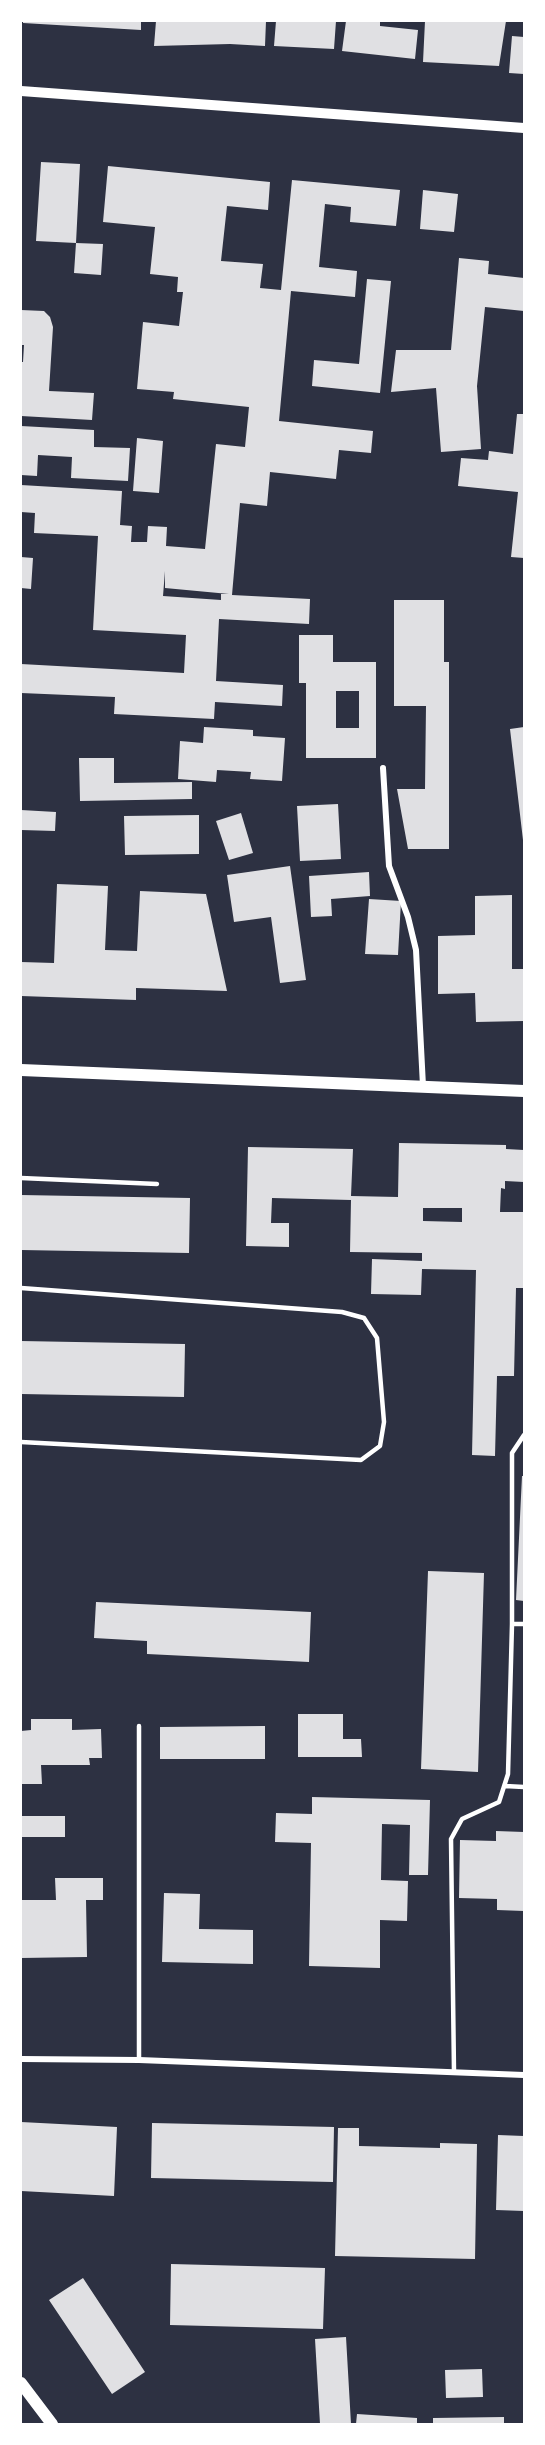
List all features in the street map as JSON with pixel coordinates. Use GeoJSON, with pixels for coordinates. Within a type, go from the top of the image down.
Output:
{"type":"FeatureCollection","features":[{"type":"Feature","properties":{"kind":"main road"},"geometry":{"type":"LineString","coordinates":[[21,1070],[524,1090]]}},
{"type":"Feature","properties":{"kind":"main road"},"geometry":{"type":"LineString","coordinates":[[21,2383],[52,2424]]}},
{"type":"Feature","properties":{"kind":"street"},"geometry":{"type":"LineString","coordinates":[[21,91],[524,128]]}},
{"type":"Feature","properties":{"kind":"street"},"geometry":{"type":"LineString","coordinates":[[383,768],[389,866],[408,917],[416,950],[423,1087]]}},
{"type":"Feature","properties":{"kind":"street"},"geometry":{"type":"LineString","coordinates":[[21,2059],[139,2060],[524,2075]]}},
{"type":"Feature","properties":{"kind":"lane"},"geometry":{"type":"LineString","coordinates":[[21,1178],[157,1184]]}},
{"type":"Feature","properties":{"kind":"lane"},"geometry":{"type":"LineString","coordinates":[[21,1288],[342,1312],[364,1318],[378,1338],[384,1422],[380,1446],[361,1460],[21,1442]]}},
{"type":"Feature","properties":{"kind":"lane"},"geometry":{"type":"LineString","coordinates":[[454,2072],[451,1839],[462,1819],[500,1802],[508,1774],[512,1624],[512,1453],[524,1435]]}},
{"type":"Feature","properties":{"kind":"lane"},"geometry":{"type":"LineString","coordinates":[[512,1624],[524,1624]]}},
{"type":"Feature","properties":{"kind":"lane"},"geometry":{"type":"LineString","coordinates":[[139,2060],[140,1726]]}},
{"type":"Feature","properties":{"kind":"lane"},"geometry":{"type":"LineString","coordinates":[[505,1786],[524,1787]]}},
{"type":"Feature","properties":{"kind":"building"},"geometry":{"type":"Polygon","coordinates":[[[23,21],[141,21],[141,30],[23,23],[23,21]]]}},
{"type":"Feature","properties":{"kind":"building"},"geometry":{"type":"Polygon","coordinates":[[[156,21],[266,21],[265,46],[230,44],[154,46],[156,21]]]}},
{"type":"Feature","properties":{"kind":"building"},"geometry":{"type":"Polygon","coordinates":[[[276,21],[336,21],[334,49],[274,46],[276,21]]]}},
{"type":"Feature","properties":{"kind":"building"},"geometry":{"type":"Polygon","coordinates":[[[346,21],[380,21],[380,26],[418,30],[415,59],[342,51],[346,21]]]}},
{"type":"Feature","properties":{"kind":"building"},"geometry":{"type":"Polygon","coordinates":[[[425,21],[506,21],[499,66],[423,62],[425,21]]]}},
{"type":"Feature","properties":{"kind":"building"},"geometry":{"type":"Polygon","coordinates":[[[512,36],[524,37],[524,74],[509,73],[512,36]]]}},
{"type":"Feature","properties":{"kind":"building"},"geometry":{"type":"Polygon","coordinates":[[[41,162],[80,164],[76,243],[36,241],[41,162]]]}},
{"type":"Feature","properties":{"kind":"building"},"geometry":{"type":"Polygon","coordinates":[[[108,166],[270,182],[268,210],[227,206],[221,261],[263,264],[260,288],[281,290],[292,180],[400,190],[396,226],[350,222],[351,207],[325,204],[319,267],[357,271],[355,297],[291,291],[279,421],[373,431],[371,453],[339,450],[336,479],[270,472],[267,506],[240,503],[232,595],[310,599],[309,624],[219,619],[216,681],[283,685],[282,706],[215,702],[214,719],[114,714],[115,697],[21,693],[21,664],[184,673],[186,635],[93,630],[98,536],[34,533],[35,513],[21,512],[21,485],[122,491],[120,525],[132,526],[131,542],[147,542],[148,526],[167,527],[166,546],[205,549],[216,444],[245,447],[249,407],[173,399],[174,392],[137,389],[143,322],[179,326],[183,292],[177,292],[178,277],[150,274],[155,227],[103,222],[108,166]],[[165,571],[163,596],[221,600],[221,594],[229,594],[165,588],[165,571]]]}},
{"type":"Feature","properties":{"kind":"building"},"geometry":{"type":"Polygon","coordinates":[[[423,190],[458,194],[454,232],[420,229],[423,190]]]}},
{"type":"Feature","properties":{"kind":"building"},"geometry":{"type":"Polygon","coordinates":[[[76,243],[103,244],[101,275],[74,273],[76,243]]]}},
{"type":"Feature","properties":{"kind":"building"},"geometry":{"type":"Polygon","coordinates":[[[459,258],[489,261],[488,274],[524,278],[524,311],[485,307],[477,386],[481,449],[441,452],[436,388],[391,392],[396,350],[451,350],[459,258]]]}},
{"type":"Feature","properties":{"kind":"building"},"geometry":{"type":"Polygon","coordinates":[[[367,279],[391,281],[380,393],[312,386],[314,360],[359,364],[367,279]]]}},
{"type":"Feature","properties":{"kind":"building"},"geometry":{"type":"Polygon","coordinates":[[[21,310],[44,311],[50,317],[53,327],[49,391],[94,393],[92,420],[21,416],[21,362],[23,362],[24,345],[21,345],[21,310]]]}},
{"type":"Feature","properties":{"kind":"building"},"geometry":{"type":"Polygon","coordinates":[[[517,414],[524,414],[524,558],[511,557],[518,492],[458,486],[461,458],[488,460],[489,451],[513,454],[517,414]]]}},
{"type":"Feature","properties":{"kind":"building"},"geometry":{"type":"Polygon","coordinates":[[[21,426],[94,430],[94,447],[130,448],[128,481],[71,478],[72,457],[38,455],[37,476],[21,475],[21,426]]]}},
{"type":"Feature","properties":{"kind":"building"},"geometry":{"type":"Polygon","coordinates":[[[137,438],[163,441],[159,493],[133,491],[137,438]]]}},
{"type":"Feature","properties":{"kind":"building"},"geometry":{"type":"Polygon","coordinates":[[[21,557],[33,558],[31,589],[21,588],[21,557]]]}},
{"type":"Feature","properties":{"kind":"building"},"geometry":{"type":"Polygon","coordinates":[[[394,600],[444,600],[444,662],[449,662],[449,849],[408,849],[397,789],[425,789],[426,706],[394,706],[394,600]]]}},
{"type":"Feature","properties":{"kind":"building"},"geometry":{"type":"Polygon","coordinates":[[[299,635],[333,635],[333,662],[376,662],[376,758],[306,758],[306,683],[299,683],[299,635]],[[336,691],[336,728],[359,728],[359,691],[336,691]]]}},
{"type":"Feature","properties":{"kind":"building"},"geometry":{"type":"Polygon","coordinates":[[[204,727],[253,730],[253,736],[285,738],[282,781],[250,779],[251,772],[217,770],[216,782],[178,779],[180,741],[203,743],[204,727]]]}},
{"type":"Feature","properties":{"kind":"building"},"geometry":{"type":"Polygon","coordinates":[[[524,727],[524,840],[523,840],[510,729],[524,727]]]}},
{"type":"Feature","properties":{"kind":"building"},"geometry":{"type":"Polygon","coordinates":[[[79,758],[114,758],[114,783],[192,782],[192,799],[80,801],[79,758]]]}},
{"type":"Feature","properties":{"kind":"building"},"geometry":{"type":"Polygon","coordinates":[[[338,804],[341,859],[300,861],[297,806],[338,804]]]}},
{"type":"Feature","properties":{"kind":"building"},"geometry":{"type":"Polygon","coordinates":[[[21,810],[56,812],[55,831],[21,830],[21,810]]]}},
{"type":"Feature","properties":{"kind":"building"},"geometry":{"type":"Polygon","coordinates":[[[241,813],[253,853],[229,860],[216,821],[241,813]]]}},
{"type":"Feature","properties":{"kind":"building"},"geometry":{"type":"Polygon","coordinates":[[[199,815],[199,854],[125,855],[124,816],[199,815]]]}},
{"type":"Feature","properties":{"kind":"building"},"geometry":{"type":"Polygon","coordinates":[[[290,866],[306,980],[280,983],[271,917],[234,922],[227,875],[290,866]]]}},
{"type":"Feature","properties":{"kind":"building"},"geometry":{"type":"Polygon","coordinates":[[[369,872],[370,896],[331,899],[332,916],[311,917],[309,876],[369,872]]]}},
{"type":"Feature","properties":{"kind":"building"},"geometry":{"type":"Polygon","coordinates":[[[57,884],[108,886],[105,950],[137,951],[140,891],[206,894],[227,991],[136,988],[136,1000],[21,996],[21,962],[54,963],[57,884]]]}},
{"type":"Feature","properties":{"kind":"building"},"geometry":{"type":"Polygon","coordinates":[[[512,895],[512,969],[524,969],[524,1021],[476,1022],[475,993],[438,994],[438,936],[475,935],[475,896],[512,895]]]}},
{"type":"Feature","properties":{"kind":"building"},"geometry":{"type":"Polygon","coordinates":[[[369,899],[401,901],[398,955],[365,954],[369,899]]]}},
{"type":"Feature","properties":{"kind":"building"},"geometry":{"type":"Polygon","coordinates":[[[399,1143],[506,1145],[506,1149],[524,1150],[524,1182],[505,1181],[505,1189],[501,1188],[500,1212],[524,1212],[524,1288],[516,1288],[514,1376],[497,1376],[495,1456],[472,1455],[476,1270],[422,1269],[421,1295],[371,1294],[372,1259],[422,1261],[422,1253],[350,1252],[351,1200],[272,1198],[271,1223],[289,1223],[289,1247],[246,1246],[248,1147],[353,1149],[351,1196],[398,1197],[399,1143]],[[423,1208],[423,1221],[462,1222],[462,1208],[423,1208]]]}},
{"type":"Feature","properties":{"kind":"building"},"geometry":{"type":"Polygon","coordinates":[[[21,1195],[190,1198],[189,1253],[21,1250],[21,1195]]]}},
{"type":"Feature","properties":{"kind":"building"},"geometry":{"type":"Polygon","coordinates":[[[21,1341],[185,1344],[184,1397],[21,1394],[21,1341]]]}},
{"type":"Feature","properties":{"kind":"building"},"geometry":{"type":"Polygon","coordinates":[[[522,1476],[524,1476],[524,1601],[516,1600],[522,1476]]]}},
{"type":"Feature","properties":{"kind":"building"},"geometry":{"type":"Polygon","coordinates":[[[428,1571],[484,1573],[478,1772],[421,1769],[428,1571]]]}},
{"type":"Feature","properties":{"kind":"building"},"geometry":{"type":"Polygon","coordinates":[[[96,1602],[311,1612],[309,1662],[147,1654],[147,1641],[94,1638],[96,1602]]]}},
{"type":"Feature","properties":{"kind":"building"},"geometry":{"type":"Polygon","coordinates":[[[298,1714],[343,1714],[343,1739],[361,1739],[362,1757],[298,1757],[298,1714]]]}},
{"type":"Feature","properties":{"kind":"building"},"geometry":{"type":"Polygon","coordinates":[[[31,1719],[72,1719],[72,1730],[101,1729],[102,1758],[89,1758],[90,1765],[41,1765],[42,1784],[21,1784],[21,1731],[31,1730],[31,1719]]]}},
{"type":"Feature","properties":{"kind":"building"},"geometry":{"type":"Polygon","coordinates":[[[265,1726],[265,1759],[160,1759],[160,1727],[265,1726]]]}},
{"type":"Feature","properties":{"kind":"building"},"geometry":{"type":"Polygon","coordinates":[[[312,1797],[430,1800],[428,1875],[409,1875],[410,1825],[382,1824],[381,1880],[408,1881],[407,1921],[380,1920],[380,1968],[309,1966],[311,1843],[275,1842],[276,1813],[312,1814],[312,1797]]]}},
{"type":"Feature","properties":{"kind":"building"},"geometry":{"type":"Polygon","coordinates":[[[21,1816],[65,1816],[65,1837],[21,1837],[21,1816]]]}},
{"type":"Feature","properties":{"kind":"building"},"geometry":{"type":"Polygon","coordinates":[[[496,1831],[524,1832],[524,1911],[497,1910],[497,1899],[459,1898],[460,1840],[496,1841],[496,1831]]]}},
{"type":"Feature","properties":{"kind":"building"},"geometry":{"type":"Polygon","coordinates":[[[55,1878],[103,1878],[103,1900],[86,1900],[87,1957],[21,1958],[21,1900],[56,1900],[55,1878]]]}},
{"type":"Feature","properties":{"kind":"building"},"geometry":{"type":"Polygon","coordinates":[[[164,1893],[200,1894],[199,1929],[253,1930],[253,1964],[162,1962],[164,1893]]]}},
{"type":"Feature","properties":{"kind":"building"},"geometry":{"type":"Polygon","coordinates":[[[21,2122],[117,2127],[114,2196],[21,2191],[21,2122]]]}},
{"type":"Feature","properties":{"kind":"building"},"geometry":{"type":"Polygon","coordinates":[[[152,2123],[334,2127],[333,2182],[151,2178],[152,2123]]]}},
{"type":"Feature","properties":{"kind":"building"},"geometry":{"type":"Polygon","coordinates":[[[338,2128],[359,2128],[359,2146],[440,2148],[440,2143],[477,2144],[475,2259],[335,2256],[338,2128]]]}},
{"type":"Feature","properties":{"kind":"building"},"geometry":{"type":"Polygon","coordinates":[[[498,2135],[524,2136],[524,2211],[496,2210],[498,2135]]]}},
{"type":"Feature","properties":{"kind":"building"},"geometry":{"type":"Polygon","coordinates":[[[171,2264],[325,2268],[323,2329],[170,2325],[171,2264]]]}},
{"type":"Feature","properties":{"kind":"building"},"geometry":{"type":"Polygon","coordinates":[[[83,2278],[145,2372],[112,2394],[49,2300],[83,2278]]]}},
{"type":"Feature","properties":{"kind":"building"},"geometry":{"type":"Polygon","coordinates":[[[346,2337],[351,2424],[320,2424],[315,2339],[346,2337]]]}},
{"type":"Feature","properties":{"kind":"building"},"geometry":{"type":"Polygon","coordinates":[[[482,2369],[483,2397],[446,2398],[445,2370],[482,2369]]]}},
{"type":"Feature","properties":{"kind":"building"},"geometry":{"type":"Polygon","coordinates":[[[357,2414],[417,2418],[417,2424],[356,2424],[357,2414]]]}},
{"type":"Feature","properties":{"kind":"building"},"geometry":{"type":"Polygon","coordinates":[[[504,2417],[504,2424],[433,2424],[433,2418],[504,2417]]]}}]}
